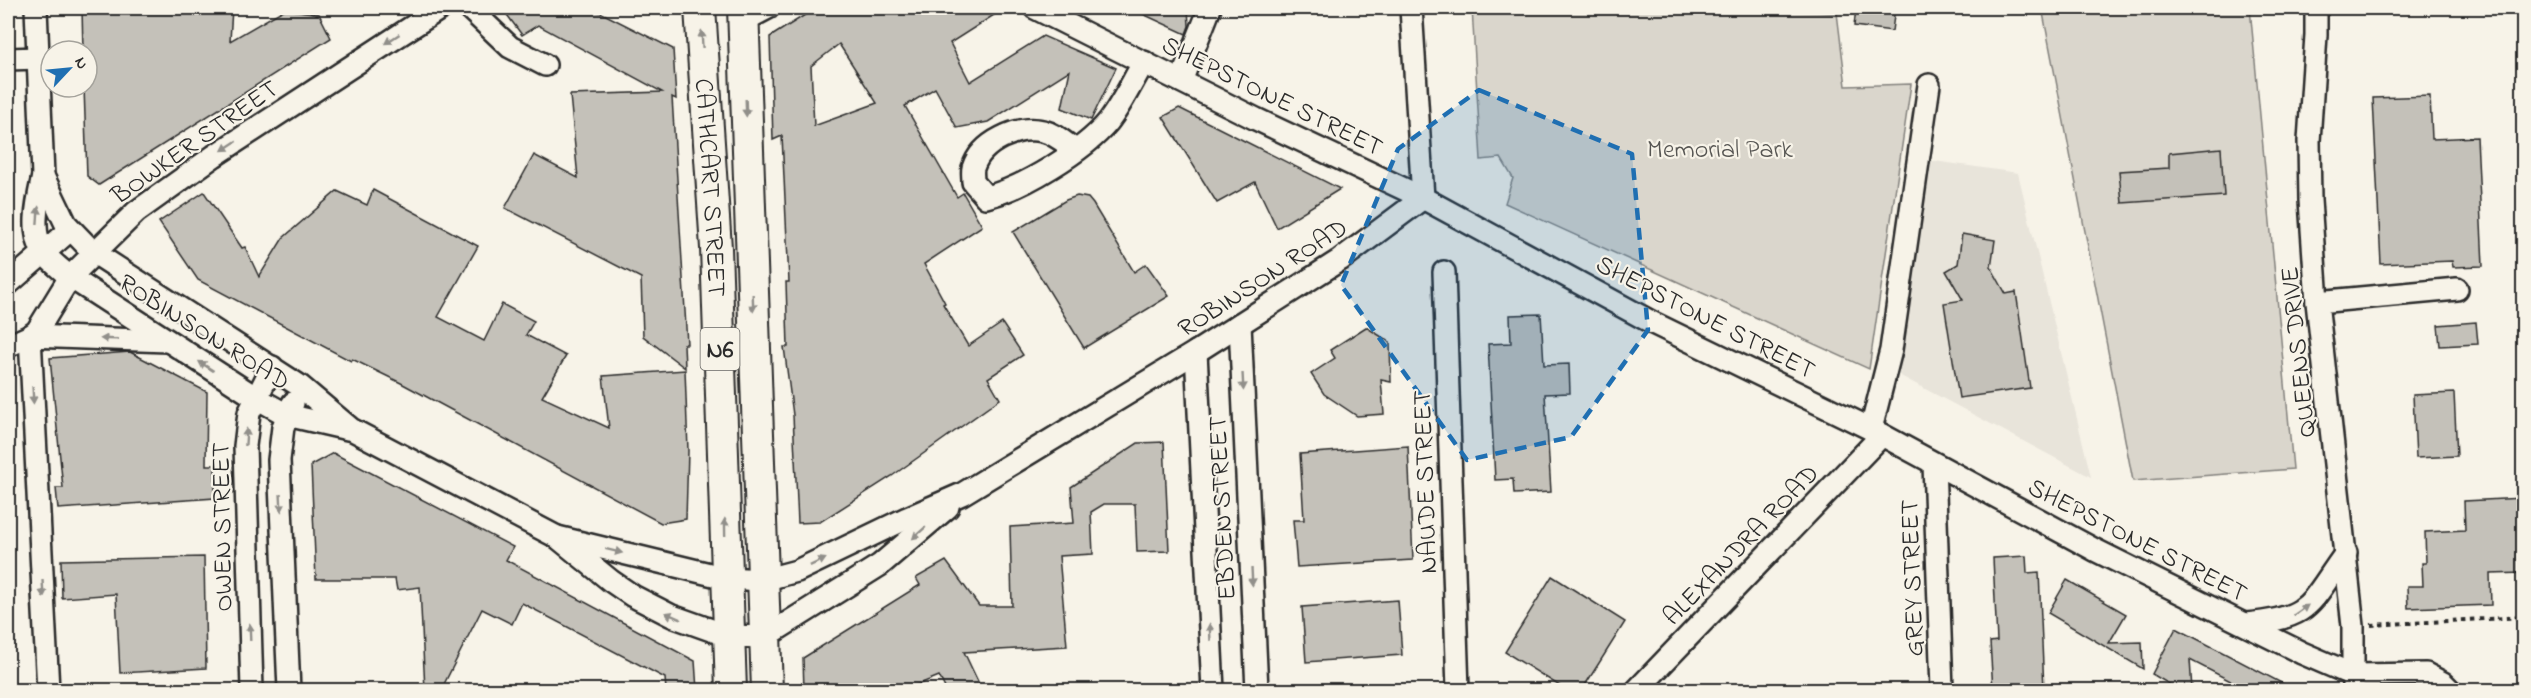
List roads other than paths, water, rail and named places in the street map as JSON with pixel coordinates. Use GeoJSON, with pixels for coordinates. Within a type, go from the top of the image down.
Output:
{"type":"FeatureCollection","features":[{"type":"Feature","properties":{"kind":"highway","name":"CATHCART STREET"},"geometry":{"type":"LineString","coordinates":[[700,8],[716,248],[731,690]]}},
{"type":"Feature","properties":{"kind":"highway","name":"CATHCART STREET"},"geometry":{"type":"LineString","coordinates":[[751,12],[767,690]]}},
{"type":"Feature","properties":{"kind":"street"},"geometry":{"type":"LineString","coordinates":[[8,59],[39,58],[36,8]]}},
{"type":"Feature","properties":{"kind":"street","name":"BOWKER STREET"},"geometry":{"type":"LineString","coordinates":[[8,346],[30,336],[42,325],[69,277],[136,212],[214,156],[441,8]]}},
{"type":"Feature","properties":{"kind":"street"},"geometry":{"type":"LineString","coordinates":[[469,8],[510,47],[545,66]]}},
{"type":"Feature","properties":{"kind":"street","name":"SHEPSTONE STREET"},"geometry":{"type":"LineString","coordinates":[[1035,8],[1424,198],[1653,322],[1877,432],[2095,550],[2302,653],[2353,683]]}},
{"type":"Feature","properties":{"kind":"street"},"geometry":{"type":"LineString","coordinates":[[1181,81],[1210,8]]}},
{"type":"Feature","properties":{"kind":"street"},"geometry":{"type":"LineString","coordinates":[[1411,8],[1424,198]]}},
{"type":"Feature","properties":{"kind":"street","name":"QUEENS DRIVE"},"geometry":{"type":"LineString","coordinates":[[2316,8],[2309,141],[2317,302],[2353,626],[2353,683]]}},
{"type":"Feature","properties":{"kind":"street"},"geometry":{"type":"LineString","coordinates":[[1075,150],[1094,137],[1108,121],[1144,62]]}},
{"type":"Feature","properties":{"kind":"street"},"geometry":{"type":"LineString","coordinates":[[1877,432],[1929,85]]}},
{"type":"Feature","properties":{"kind":"street"},"geometry":{"type":"LineString","coordinates":[[40,99],[43,176],[39,195],[37,230],[45,254]]}},
{"type":"Feature","properties":{"kind":"street","name":"ROBINSON ROAD"},"geometry":{"type":"LineString","coordinates":[[43,176],[61,217],[70,230],[93,252],[300,386],[351,429],[557,537],[633,596],[672,616],[728,636],[765,637],[880,565],[963,494]]}},
{"type":"Feature","properties":{"kind":"street","name":"ROBINSON ROAD"},"geometry":{"type":"LineString","coordinates":[[557,537],[726,578],[763,580],[809,567],[907,518],[963,494],[1196,352],[1340,260],[1424,198]]}},
{"type":"Feature","properties":{"kind":"street"},"geometry":{"type":"LineString","coordinates":[[8,284],[70,230]]}},
{"type":"Feature","properties":{"kind":"street","name":"ROBINSON ROAD"},"geometry":{"type":"LineString","coordinates":[[45,254],[69,277],[255,397],[287,415],[351,429]]}},
{"type":"Feature","properties":{"kind":"street","name":"NAUDE STREET"},"geometry":{"type":"LineString","coordinates":[[1444,272],[1458,690]]}},
{"type":"Feature","properties":{"kind":"street"},"geometry":{"type":"LineString","coordinates":[[2317,302],[2457,289]]}},
{"type":"Feature","properties":{"kind":"street","name":"EBDEN STREET"},"geometry":{"type":"LineString","coordinates":[[1240,324],[1257,690]]}},
{"type":"Feature","properties":{"kind":"street"},"geometry":{"type":"LineString","coordinates":[[48,690],[30,336],[167,341]]}},
{"type":"Feature","properties":{"kind":"street","name":"EBDEN STREET"},"geometry":{"type":"LineString","coordinates":[[1196,352],[1213,690]]}},
{"type":"Feature","properties":{"kind":"street","name":"OWEN STREET"},"geometry":{"type":"LineString","coordinates":[[252,690],[245,446],[249,413],[272,367]]}},
{"type":"Feature","properties":{"kind":"street"},"geometry":{"type":"LineString","coordinates":[[289,690],[279,460],[283,427],[300,386]]}},
{"type":"Feature","properties":{"kind":"street","name":"ALEXANDRA ROAD"},"geometry":{"type":"LineString","coordinates":[[1637,690],[1877,432]]}},
{"type":"Feature","properties":{"kind":"street","name":"GREY STREET"},"geometry":{"type":"LineString","coordinates":[[1934,464],[1942,690]]}},
{"type":"Feature","properties":{"kind":"street"},"geometry":{"type":"LineString","coordinates":[[2245,624],[2289,618],[2303,611],[2314,600],[2346,553]]}},
{"type":"Feature","properties":{"kind":"street"},"geometry":{"type":"LineString","coordinates":[[2353,683],[2407,682],[2426,674],[2443,683],[2450,690]]}},
{"type":"Feature","properties":{"kind":"park label","name":"Memorial Park"},"geometry":{"type":"Point","coordinates":[1720,148]}}]}
